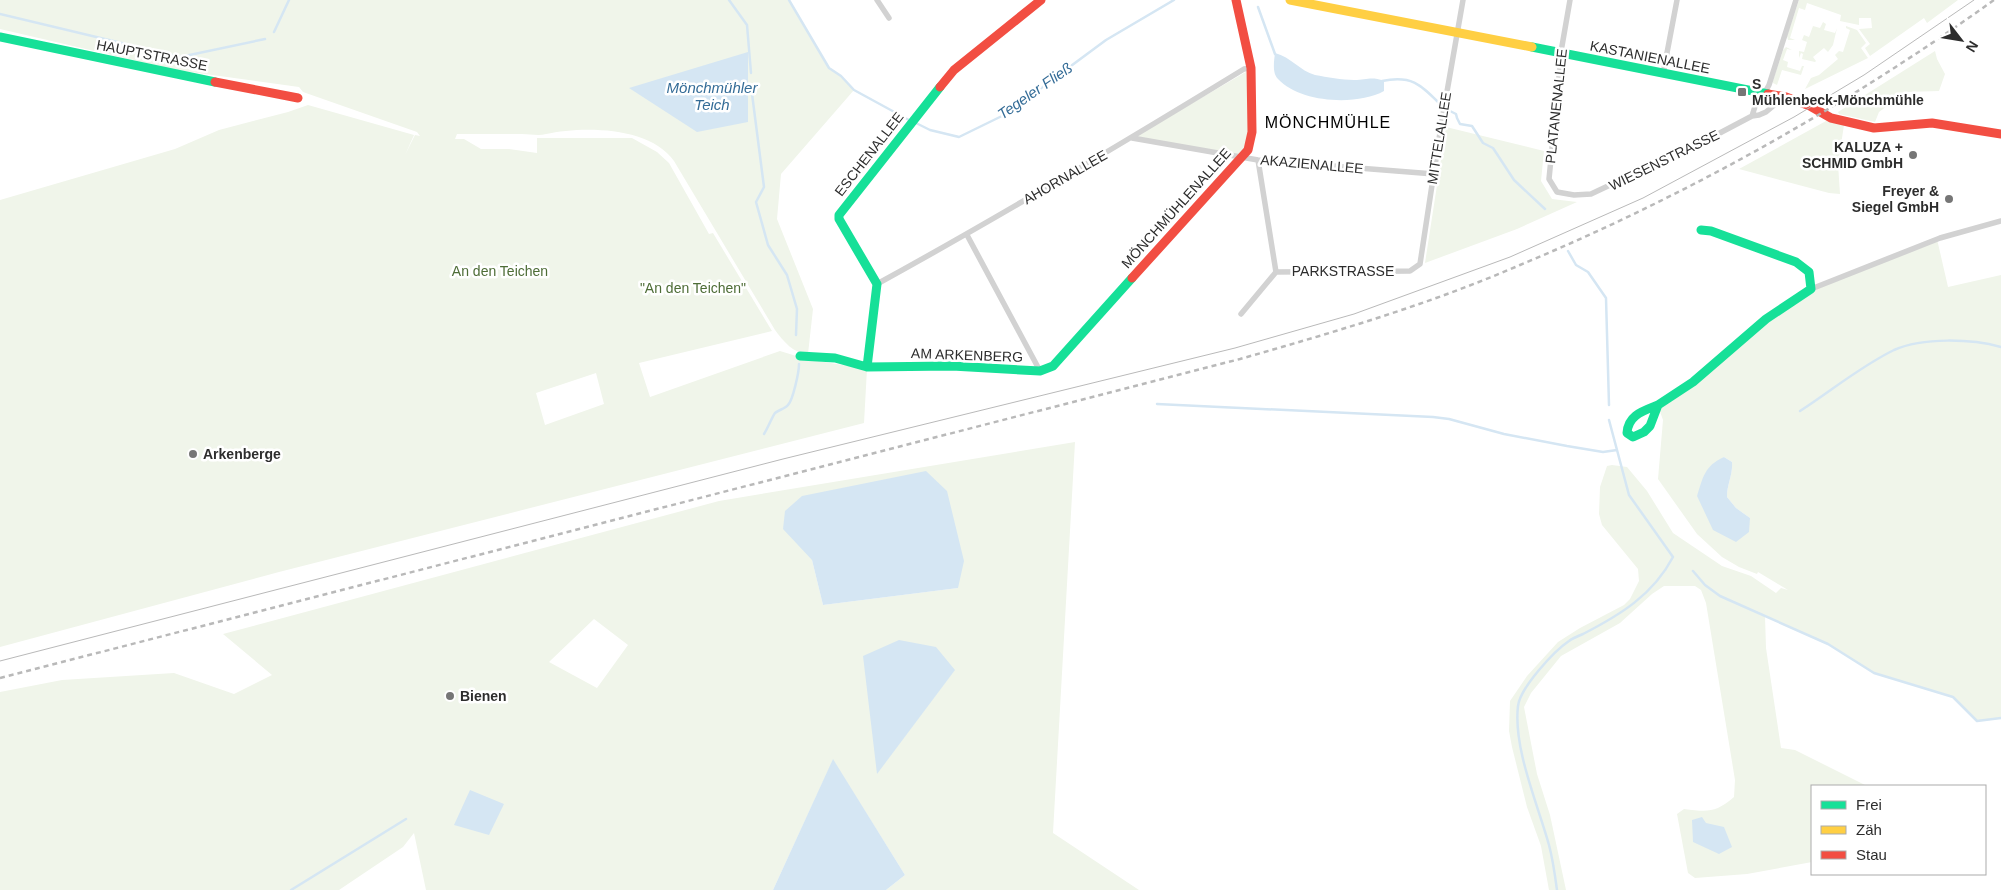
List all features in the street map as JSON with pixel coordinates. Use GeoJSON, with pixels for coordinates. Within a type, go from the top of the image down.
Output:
{"type":"FeatureCollection","features":[{"type":"Feature","properties":{"kind":"street"},"geometry":{"type":"LineString","coordinates":[[877,0],[889,18]]}},
{"type":"Feature","properties":{"kind":"street","name":"ESCHENALLEE"},"geometry":{"type":"LineString","coordinates":[[877,284],[839,219],[840,215],[954,70],[1041,0]]}},
{"type":"Feature","properties":{"kind":"street","name":"MÖNCHMÜHLENALLEE"},"geometry":{"type":"LineString","coordinates":[[1040,371],[1053,366],[1248,150],[1252,132],[1251,68],[1236,0]]}},
{"type":"Feature","properties":{"kind":"street","name":"KASTANIENALLEE"},"geometry":{"type":"LineString","coordinates":[[1290,0],[1326,3],[1456,32],[1781,96],[1810,106],[1831,118],[1874,128],[1932,123],[2001,134]]}},
{"type":"Feature","properties":{"kind":"street","name":"MITTELALLEE"},"geometry":{"type":"LineString","coordinates":[[1410,271],[1420,264],[1456,32],[1463,0]]}},
{"type":"Feature","properties":{"kind":"street","name":"PLATANENALLEE"},"geometry":{"type":"LineString","coordinates":[[1570,0],[1562,53],[1549,179],[1557,192],[1574,195]]}},
{"type":"Feature","properties":{"kind":"street"},"geometry":{"type":"LineString","coordinates":[[1663,74],[1676,0]]}},
{"type":"Feature","properties":{"kind":"street"},"geometry":{"type":"LineString","coordinates":[[1752,116],[1757,100],[1764,94],[1769,85],[1796,0]]}},
{"type":"Feature","properties":{"kind":"street","name":"HAUPTSTRASSE"},"geometry":{"type":"LineString","coordinates":[[0,37],[173,74],[298,98]]}},
{"type":"Feature","properties":{"kind":"street","name":"AHORNALLEE"},"geometry":{"type":"LineString","coordinates":[[877,284],[967,235],[1132,138],[1244,69],[1251,68]]}},
{"type":"Feature","properties":{"kind":"street","name":"WIESENSTRASSE"},"geometry":{"type":"LineString","coordinates":[[1574,195],[1591,194],[1752,116],[1766,112],[1779,102],[1781,96]]}},
{"type":"Feature","properties":{"kind":"street","name":"AKAZIENALLEE"},"geometry":{"type":"LineString","coordinates":[[1132,138],[1240,158],[1434,174]]}},
{"type":"Feature","properties":{"kind":"street"},"geometry":{"type":"LineString","coordinates":[[1241,314],[1276,272],[1258,160]]}},
{"type":"Feature","properties":{"kind":"street"},"geometry":{"type":"LineString","coordinates":[[1658,405],[1694,382],[1766,319],[1811,289],[1940,238],[2001,222]]}},
{"type":"Feature","properties":{"kind":"street"},"geometry":{"type":"LineString","coordinates":[[1701,230],[1712,231],[1796,262],[1809,272],[1811,289]]}},
{"type":"Feature","properties":{"kind":"street","name":"AM ARKENBERG"},"geometry":{"type":"LineString","coordinates":[[967,235],[1040,371]]}},
{"type":"Feature","properties":{"kind":"street","name":"PARKSTRASSE"},"geometry":{"type":"LineString","coordinates":[[1276,272],[1410,271]]}},
{"type":"Feature","properties":{"kind":"street"},"geometry":{"type":"LineString","coordinates":[[867,367],[877,284]]}},
{"type":"Feature","properties":{"kind":"street","name":"AM ARKENBERG"},"geometry":{"type":"LineString","coordinates":[[800,356],[835,358],[867,367],[952,366],[1040,371]]}},
{"type":"Feature","properties":{"kind":"green space"},"geometry":{"type":"Polygon","coordinates":[[[0,0],[789,0],[829,67],[841,76],[854,90],[781,174],[777,219],[813,309],[808,354],[793,349],[785,343],[775,330],[674,161],[663,149],[649,141],[632,135],[596,130],[561,131],[540,135],[457,134],[455,139],[464,139],[481,149],[509,149],[537,153],[537,138],[632,138],[657,152],[669,163],[709,234],[713,233],[772,331],[639,363],[650,397],[780,351],[806,359],[867,369],[864,423],[279,572],[0,647],[0,200],[175,149],[219,130],[308,105],[414,135],[405,155],[415,135],[420,136],[417,132],[303,92],[299,87],[176,70],[0,29],[0,0]],[[596,373],[536,393],[545,425],[604,404],[596,373]]]}},
{"type":"Feature","properties":{"kind":"green space"},"geometry":{"type":"Polygon","coordinates":[[[1799,0],[1958,0],[1927,23],[1924,18],[1870,56],[1865,48],[1870,44],[1859,29],[1872,28],[1871,18],[1859,18],[1859,25],[1840,21],[1841,15],[1807,3],[1805,10],[1799,8],[1790,38],[1795,40],[1788,40],[1787,36],[1799,0]]]}},
{"type":"Feature","properties":{"kind":"green space"},"geometry":{"type":"Polygon","coordinates":[[[1823,22],[1826,24],[1824,30],[1835,33],[1837,28],[1833,45],[1828,52],[1824,48],[1813,57],[1815,62],[1802,59],[1803,54],[1801,53],[1799,58],[1799,51],[1804,52],[1807,42],[1802,40],[1804,35],[1809,37],[1813,26],[1820,28],[1823,22]]]}},
{"type":"Feature","properties":{"kind":"green space"},"geometry":{"type":"Polygon","coordinates":[[[1846,26],[1857,30],[1866,43],[1861,48],[1868,58],[1805,89],[1811,78],[1819,75],[1838,59],[1835,55],[1839,51],[1843,52],[1850,30],[1846,26]]]}},
{"type":"Feature","properties":{"kind":"green space"},"geometry":{"type":"Polygon","coordinates":[[[1786,47],[1792,50],[1787,49],[1783,60],[1788,62],[1787,67],[1800,71],[1802,66],[1804,66],[1801,75],[1782,70],[1777,85],[1773,81],[1783,50],[1786,47]]]}},
{"type":"Feature","properties":{"kind":"green space"},"geometry":{"type":"Polygon","coordinates":[[[1935,51],[1945,74],[1939,91],[1906,92],[1879,112],[1875,122],[1839,114],[1838,112],[1935,51]]]}},
{"type":"Feature","properties":{"kind":"green space"},"geometry":{"type":"Polygon","coordinates":[[[1251,69],[1248,149],[1240,156],[1134,137],[1251,69]]]}},
{"type":"Feature","properties":{"kind":"green space"},"geometry":{"type":"Polygon","coordinates":[[[1826,121],[1844,125],[1838,164],[1840,194],[1829,193],[1739,169],[1826,121]]]}},
{"type":"Feature","properties":{"kind":"green space"},"geometry":{"type":"Polygon","coordinates":[[[1446,127],[1544,151],[1541,181],[1552,199],[1577,202],[1517,229],[1425,263],[1446,127]]]}},
{"type":"Feature","properties":{"kind":"green space"},"geometry":{"type":"Polygon","coordinates":[[[1937,239],[1948,287],[2001,275],[2001,718],[1977,721],[1953,697],[1874,673],[1828,644],[1765,616],[1766,648],[1781,748],[1795,750],[1865,785],[1811,785],[1811,862],[1747,874],[1695,878],[1688,873],[1677,814],[1684,809],[1705,811],[1722,806],[1734,797],[1735,780],[1706,603],[1701,590],[1695,586],[1664,586],[1652,594],[1620,623],[1561,656],[1531,693],[1524,707],[1537,774],[1550,815],[1566,890],[1549,890],[1541,846],[1527,807],[1512,747],[1509,731],[1510,701],[1527,676],[1558,642],[1624,605],[1630,599],[1639,581],[1638,569],[1602,525],[1599,514],[1600,487],[1607,466],[1627,467],[1647,491],[1673,533],[1722,566],[1751,576],[1776,593],[1781,588],[1788,590],[1758,572],[1757,574],[1739,567],[1722,557],[1697,534],[1658,479],[1663,420],[1658,406],[1767,320],[1814,290],[1937,239]],[[1724,457],[1697,496],[1750,518],[1736,508],[1727,497],[1732,462],[1724,457]]]}},
{"type":"Feature","properties":{"kind":"green space"},"geometry":{"type":"Polygon","coordinates":[[[1075,442],[1053,833],[1139,890],[886,890],[905,875],[833,760],[773,890],[426,890],[414,833],[403,847],[339,890],[0,890],[0,692],[62,680],[174,673],[234,694],[272,675],[223,634],[719,501],[1075,442]],[[812,560],[823,605],[958,588],[812,560]],[[594,619],[549,662],[597,688],[628,645],[594,619]]]}},
{"type":"Feature","properties":{"kind":"water","name":"Mönchmühler Teich"},"geometry":{"type":"Polygon","coordinates":[[[748,52],[748,122],[697,132],[629,88],[748,52]]]}},
{"type":"Feature","properties":{"kind":"water"},"geometry":{"type":"Polygon","coordinates":[[[1275,53],[1315,75],[1345,80],[1372,78],[1384,81],[1384,91],[1373,96],[1344,100],[1329,100],[1300,93],[1288,87],[1276,76],[1274,67],[1275,53]]]}},
{"type":"Feature","properties":{"kind":"water"},"geometry":{"type":"Polygon","coordinates":[[[1724,457],[1732,462],[1727,497],[1736,508],[1750,518],[1749,532],[1736,542],[1713,530],[1697,496],[1705,473],[1712,464],[1724,457]]]}},
{"type":"Feature","properties":{"kind":"water"},"geometry":{"type":"Polygon","coordinates":[[[926,471],[947,491],[964,561],[958,588],[823,605],[812,560],[783,529],[785,511],[802,496],[926,471]]]}},
{"type":"Feature","properties":{"kind":"water"},"geometry":{"type":"Polygon","coordinates":[[[899,640],[936,647],[955,670],[877,774],[863,656],[899,640]]]}},
{"type":"Feature","properties":{"kind":"water"},"geometry":{"type":"Polygon","coordinates":[[[833,759],[905,875],[886,890],[773,890],[833,759]]]}},
{"type":"Feature","properties":{"kind":"water"},"geometry":{"type":"Polygon","coordinates":[[[470,790],[504,804],[489,835],[454,825],[470,790]]]}},
{"type":"Feature","properties":{"kind":"water"},"geometry":{"type":"Polygon","coordinates":[[[1702,817],[1706,823],[1724,827],[1732,847],[1719,854],[1693,842],[1692,820],[1702,817]]]}},
{"type":"Feature","properties":{"kind":"waterway"},"geometry":{"type":"LineString","coordinates":[[274,32],[289,0]]}},
{"type":"Feature","properties":{"kind":"waterway"},"geometry":{"type":"LineString","coordinates":[[729,0],[747,25],[751,73]]}},
{"type":"Feature","properties":{"kind":"waterway","name":"Tegeler Fließ"},"geometry":{"type":"LineString","coordinates":[[789,0],[829,68],[841,76],[854,90],[909,120]]}},
{"type":"Feature","properties":{"kind":"waterway","name":"Tegeler Fließ"},"geometry":{"type":"LineString","coordinates":[[914,122],[930,130],[959,137],[1006,114],[1106,40],[1174,0]]}},
{"type":"Feature","properties":{"kind":"waterway"},"geometry":{"type":"LineString","coordinates":[[1258,7],[1275,54]]}},
{"type":"Feature","properties":{"kind":"waterway"},"geometry":{"type":"LineString","coordinates":[[0,14],[180,57],[265,39]]}},
{"type":"Feature","properties":{"kind":"waterway"},"geometry":{"type":"LineString","coordinates":[[1382,81],[1392,79],[1408,80],[1420,86],[1439,103]]}},
{"type":"Feature","properties":{"kind":"waterway"},"geometry":{"type":"LineString","coordinates":[[751,86],[764,187],[756,202],[768,245],[787,275],[797,309],[796,335]]}},
{"type":"Feature","properties":{"kind":"waterway"},"geometry":{"type":"LineString","coordinates":[[1448,110],[1456,114],[1460,124],[1472,126],[1483,143],[1493,148],[1514,180],[1545,209]]}},
{"type":"Feature","properties":{"kind":"waterway"},"geometry":{"type":"LineString","coordinates":[[1568,251],[1576,265],[1588,272],[1606,298],[1609,405]]}},
{"type":"Feature","properties":{"kind":"waterway"},"geometry":{"type":"LineString","coordinates":[[1800,411],[1870,363],[1894,350],[1906,346],[1933,341],[1962,341],[2001,347]]}},
{"type":"Feature","properties":{"kind":"waterway"},"geometry":{"type":"LineString","coordinates":[[764,434],[775,413],[790,402],[799,364]]}},
{"type":"Feature","properties":{"kind":"waterway"},"geometry":{"type":"LineString","coordinates":[[1157,404],[1433,417],[1449,419],[1504,434],[1567,446],[1603,452],[1617,450]]}},
{"type":"Feature","properties":{"kind":"waterway"},"geometry":{"type":"LineString","coordinates":[[1557,890],[1549,845],[1519,740],[1517,722],[1520,698],[1531,680],[1555,653],[1571,640],[1610,619],[1634,603],[1656,582],[1673,557],[1629,495],[1609,420]]}},
{"type":"Feature","properties":{"kind":"waterway"},"geometry":{"type":"LineString","coordinates":[[1693,571],[1705,585],[1720,596],[1828,644],[1874,673],[1953,697],[1977,721],[2001,718]]}},
{"type":"Feature","properties":{"kind":"waterway"},"geometry":{"type":"LineString","coordinates":[[291,890],[406,819]]}},
{"type":"Feature","properties":{"kind":"tram line"},"geometry":{"type":"LineString","coordinates":[[0,661],[783,459],[1235,348],[1354,314],[1510,257],[1643,198],[1794,117],[1864,75],[1974,0]]}},
{"type":"Feature","properties":{"kind":"railway"},"geometry":{"type":"LineString","coordinates":[[0,678],[1240,359],[1347,328],[1417,305],[1486,279],[1583,238],[1705,178],[1823,112],[1938,39],[1994,0]]}},
{"type":"Feature","properties":{"kind":"traffic: fast"},"geometry":{"type":"LineString","coordinates":[[0,37],[215,82]]}},
{"type":"Feature","properties":{"kind":"traffic: fast"},"geometry":{"type":"LineString","coordinates":[[1532,47],[1768,94]]}},
{"type":"Feature","properties":{"kind":"traffic: fast"},"geometry":{"type":"LineString","coordinates":[[867,367],[877,284],[839,219],[839,215],[940,87]]}},
{"type":"Feature","properties":{"kind":"traffic: fast"},"geometry":{"type":"LineString","coordinates":[[1658,405],[1637,414],[1630,422],[1627,433],[1633,437],[1644,432],[1650,426],[1658,405],[1693,382],[1766,319],[1811,289],[1809,272],[1796,262],[1711,231],[1701,230]]}},
{"type":"Feature","properties":{"kind":"traffic: fast"},"geometry":{"type":"LineString","coordinates":[[800,356],[835,358],[867,367],[952,366],[1040,371],[1053,366],[1132,278]]}},
{"type":"Feature","properties":{"kind":"traffic: slow"},"geometry":{"type":"LineString","coordinates":[[1290,0],[1532,47]]}},
{"type":"Feature","properties":{"kind":"traffic: jam"},"geometry":{"type":"LineString","coordinates":[[940,87],[954,70],[1041,0]]}},
{"type":"Feature","properties":{"kind":"traffic: jam"},"geometry":{"type":"LineString","coordinates":[[1132,278],[1248,150],[1252,132],[1251,68],[1236,0]]}},
{"type":"Feature","properties":{"kind":"traffic: jam"},"geometry":{"type":"LineString","coordinates":[[215,82],[298,98]]}},
{"type":"Feature","properties":{"kind":"traffic: jam"},"geometry":{"type":"LineString","coordinates":[[1768,94],[1786,97],[1810,106],[1831,118],[1874,128],[1932,123],[2001,134]]}},
{"type":"Feature","properties":{"kind":"place","name":"S Mühlenbeck-Mönchmühle"},"geometry":{"type":"Point","coordinates":[1742,92]}},
{"type":"Feature","properties":{"kind":"place","name":"KALUZA + SCHMID GmbH"},"geometry":{"type":"Point","coordinates":[1913,155]}},
{"type":"Feature","properties":{"kind":"place","name":"Freyer & Siegel GmbH"},"geometry":{"type":"Point","coordinates":[1949,199]}},
{"type":"Feature","properties":{"kind":"place","name":"Arkenberge"},"geometry":{"type":"Point","coordinates":[193,454]}},
{"type":"Feature","properties":{"kind":"place","name":"Bienen"},"geometry":{"type":"Point","coordinates":[450,696]}},
{"type":"Feature","properties":{"kind":"district","name":"MÖNCHMÜHLE"},"geometry":{"type":"Point","coordinates":[1328,122]}},
{"type":"Feature","properties":{"kind":"park label","name":"An den Teichen"},"geometry":{"type":"Point","coordinates":[500,271]}},
{"type":"Feature","properties":{"kind":"park label","name":"\"An den Teichen\""},"geometry":{"type":"Point","coordinates":[693,288]}}]}
